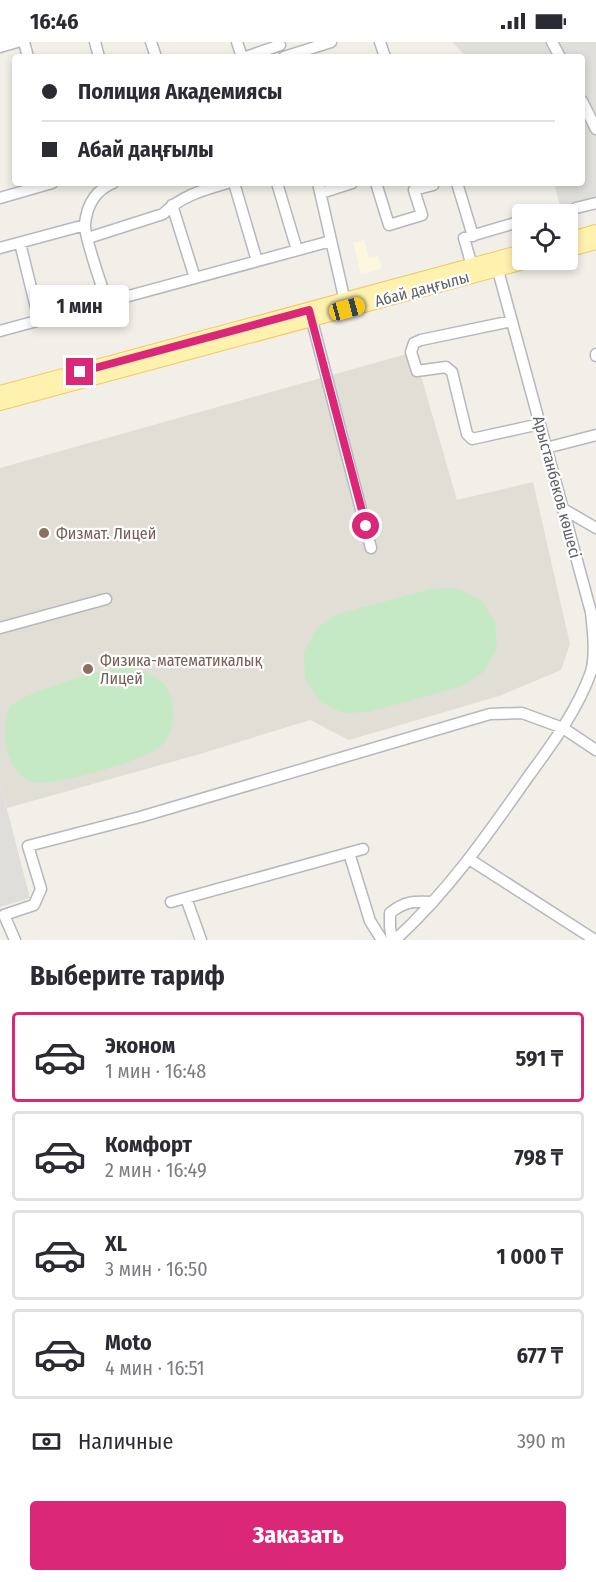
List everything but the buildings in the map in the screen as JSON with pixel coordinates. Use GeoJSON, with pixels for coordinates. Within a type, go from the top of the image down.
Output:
{"type":"FeatureCollection","features":[{"type":"Feature","properties":{"kind":"main road"},"geometry":{"type":"LineString","coordinates":[[578,237],[596,232]]}},
{"type":"Feature","properties":{"kind":"main road"},"geometry":{"type":"LineString","coordinates":[[578,247],[596,242]]}},
{"type":"Feature","properties":{"kind":"main road","name":"Абай даңғылы"},"geometry":{"type":"LineString","coordinates":[[0,393],[345,305],[497,264],[512,257]]}},
{"type":"Feature","properties":{"kind":"main road","name":"Абай даңғылы"},"geometry":{"type":"LineString","coordinates":[[345,305],[472,266],[512,262]]}},
{"type":"Feature","properties":{"kind":"main road","name":"Абай даңғылы"},"geometry":{"type":"LineString","coordinates":[[0,403],[311,314]]}},
{"type":"Feature","properties":{"kind":"street"},"geometry":{"type":"LineString","coordinates":[[0,47],[17,42]]}},
{"type":"Feature","properties":{"kind":"street"},"geometry":{"type":"LineString","coordinates":[[293,54],[331,42]]}},
{"type":"Feature","properties":{"kind":"street"},"geometry":{"type":"LineString","coordinates":[[252,54],[279,44]]}},
{"type":"Feature","properties":{"kind":"street"},"geometry":{"type":"LineString","coordinates":[[585,107],[596,129]]}},
{"type":"Feature","properties":{"kind":"street"},"geometry":{"type":"LineString","coordinates":[[0,198],[41,186]]}},
{"type":"Feature","properties":{"kind":"street"},"geometry":{"type":"LineString","coordinates":[[100,186],[93,198],[85,225],[107,302]]}},
{"type":"Feature","properties":{"kind":"street"},"geometry":{"type":"LineString","coordinates":[[88,238],[163,214],[172,205],[189,195],[218,186]]}},
{"type":"Feature","properties":{"kind":"street"},"geometry":{"type":"LineString","coordinates":[[235,186],[257,261]]}},
{"type":"Feature","properties":{"kind":"street"},"geometry":{"type":"LineString","coordinates":[[278,186],[297,250]]}},
{"type":"Feature","properties":{"kind":"street"},"geometry":{"type":"LineString","coordinates":[[377,186],[388,225],[422,215],[414,190],[429,186]]}},
{"type":"Feature","properties":{"kind":"street"},"geometry":{"type":"LineString","coordinates":[[458,186],[473,236]]}},
{"type":"Feature","properties":{"kind":"street"},"geometry":{"type":"LineString","coordinates":[[319,188],[345,305]]}},
{"type":"Feature","properties":{"kind":"street"},"geometry":{"type":"LineString","coordinates":[[578,208],[596,203]]}},
{"type":"Feature","properties":{"kind":"street"},"geometry":{"type":"LineString","coordinates":[[172,205],[195,278]]}},
{"type":"Feature","properties":{"kind":"street"},"geometry":{"type":"LineString","coordinates":[[472,266],[464,238],[512,224]]}},
{"type":"Feature","properties":{"kind":"street"},"geometry":{"type":"LineString","coordinates":[[0,248],[85,225]]}},
{"type":"Feature","properties":{"kind":"street"},"geometry":{"type":"LineString","coordinates":[[0,331],[331,241]]}},
{"type":"Feature","properties":{"kind":"street"},"geometry":{"type":"LineString","coordinates":[[20,243],[39,320]]}},
{"type":"Feature","properties":{"kind":"street","name":"Арыстанбеков көшесі"},"geometry":{"type":"LineString","coordinates":[[394,940],[419,919],[469,859],[563,728],[594,670],[594,610],[546,448],[497,264]]}},
{"type":"Feature","properties":{"kind":"street"},"geometry":{"type":"LineString","coordinates":[[311,314],[372,548]]}},
{"type":"Feature","properties":{"kind":"street"},"geometry":{"type":"LineString","coordinates":[[512,321],[421,340],[414,343],[411,352],[417,371],[446,368],[452,372],[467,434],[472,439],[540,424]]}},
{"type":"Feature","properties":{"kind":"street"},"geometry":{"type":"LineString","coordinates":[[546,448],[596,435]]}},
{"type":"Feature","properties":{"kind":"street"},"geometry":{"type":"LineString","coordinates":[[565,510],[596,528]]}},
{"type":"Feature","properties":{"kind":"street"},"geometry":{"type":"LineString","coordinates":[[0,627],[106,599]]}},
{"type":"Feature","properties":{"kind":"street"},"geometry":{"type":"LineString","coordinates":[[15,940],[4,915],[34,906],[41,889],[28,846],[140,817],[490,714],[522,713],[563,728],[596,750]]}},
{"type":"Feature","properties":{"kind":"street"},"geometry":{"type":"LineString","coordinates":[[171,902],[363,849]]}},
{"type":"Feature","properties":{"kind":"street"},"geometry":{"type":"LineString","coordinates":[[349,853],[370,921],[382,940]]}},
{"type":"Feature","properties":{"kind":"street"},"geometry":{"type":"LineString","coordinates":[[469,859],[595,940]]}},
{"type":"Feature","properties":{"kind":"street"},"geometry":{"type":"LineString","coordinates":[[186,898],[201,940]]}},
{"type":"Feature","properties":{"kind":"street"},"geometry":{"type":"LineString","coordinates":[[394,940],[390,927],[390,913],[401,904],[433,902]]}},
{"type":"Feature","properties":{"kind":"shaded area"},"geometry":{"type":"Polygon","coordinates":[[[452,42],[596,42],[596,201],[578,206],[559,204],[555,186],[585,186],[585,54],[464,54],[452,42]]]}},
{"type":"Feature","properties":{"kind":"shaded area"},"geometry":{"type":"Polygon","coordinates":[[[364,240],[369,258],[378,256],[382,269],[361,274],[353,243],[364,240]]]}},
{"type":"Feature","properties":{"kind":"shaded area"},"geometry":{"type":"Polygon","coordinates":[[[414,352],[457,500],[533,482],[570,644],[561,670],[499,696],[349,740],[310,720],[200,754],[7,808],[0,782],[0,468],[414,352]]]}},
{"type":"Feature","properties":{"kind":"shaded area"},"geometry":{"type":"Polygon","coordinates":[[[0,782],[30,898],[0,907],[0,782]]]}},
{"type":"Feature","properties":{"kind":"green space"},"geometry":{"type":"Polygon","coordinates":[[[458,588],[481,600],[495,623],[497,649],[484,672],[462,686],[369,712],[343,713],[319,701],[305,678],[304,652],[316,629],[338,614],[431,589],[458,588]]]}},
{"type":"Feature","properties":{"kind":"green space"},"geometry":{"type":"Polygon","coordinates":[[[137,667],[157,678],[170,694],[172,701],[171,731],[164,743],[156,750],[108,769],[44,783],[32,782],[14,768],[6,745],[5,732],[9,708],[16,702],[42,690],[76,679],[105,671],[137,667]]]}},
{"type":"Feature","properties":{"kind":"place","name":"Физмат. Лицей"},"geometry":{"type":"Point","coordinates":[44,533]}},
{"type":"Feature","properties":{"kind":"place","name":"Физика-математикалық Лицей"},"geometry":{"type":"Point","coordinates":[88,669]}},
{"type":"Feature","properties":{"kind":"route"},"geometry":{"type":"LineString","coordinates":[[80,372],[309,310],[366,526]]}}]}
